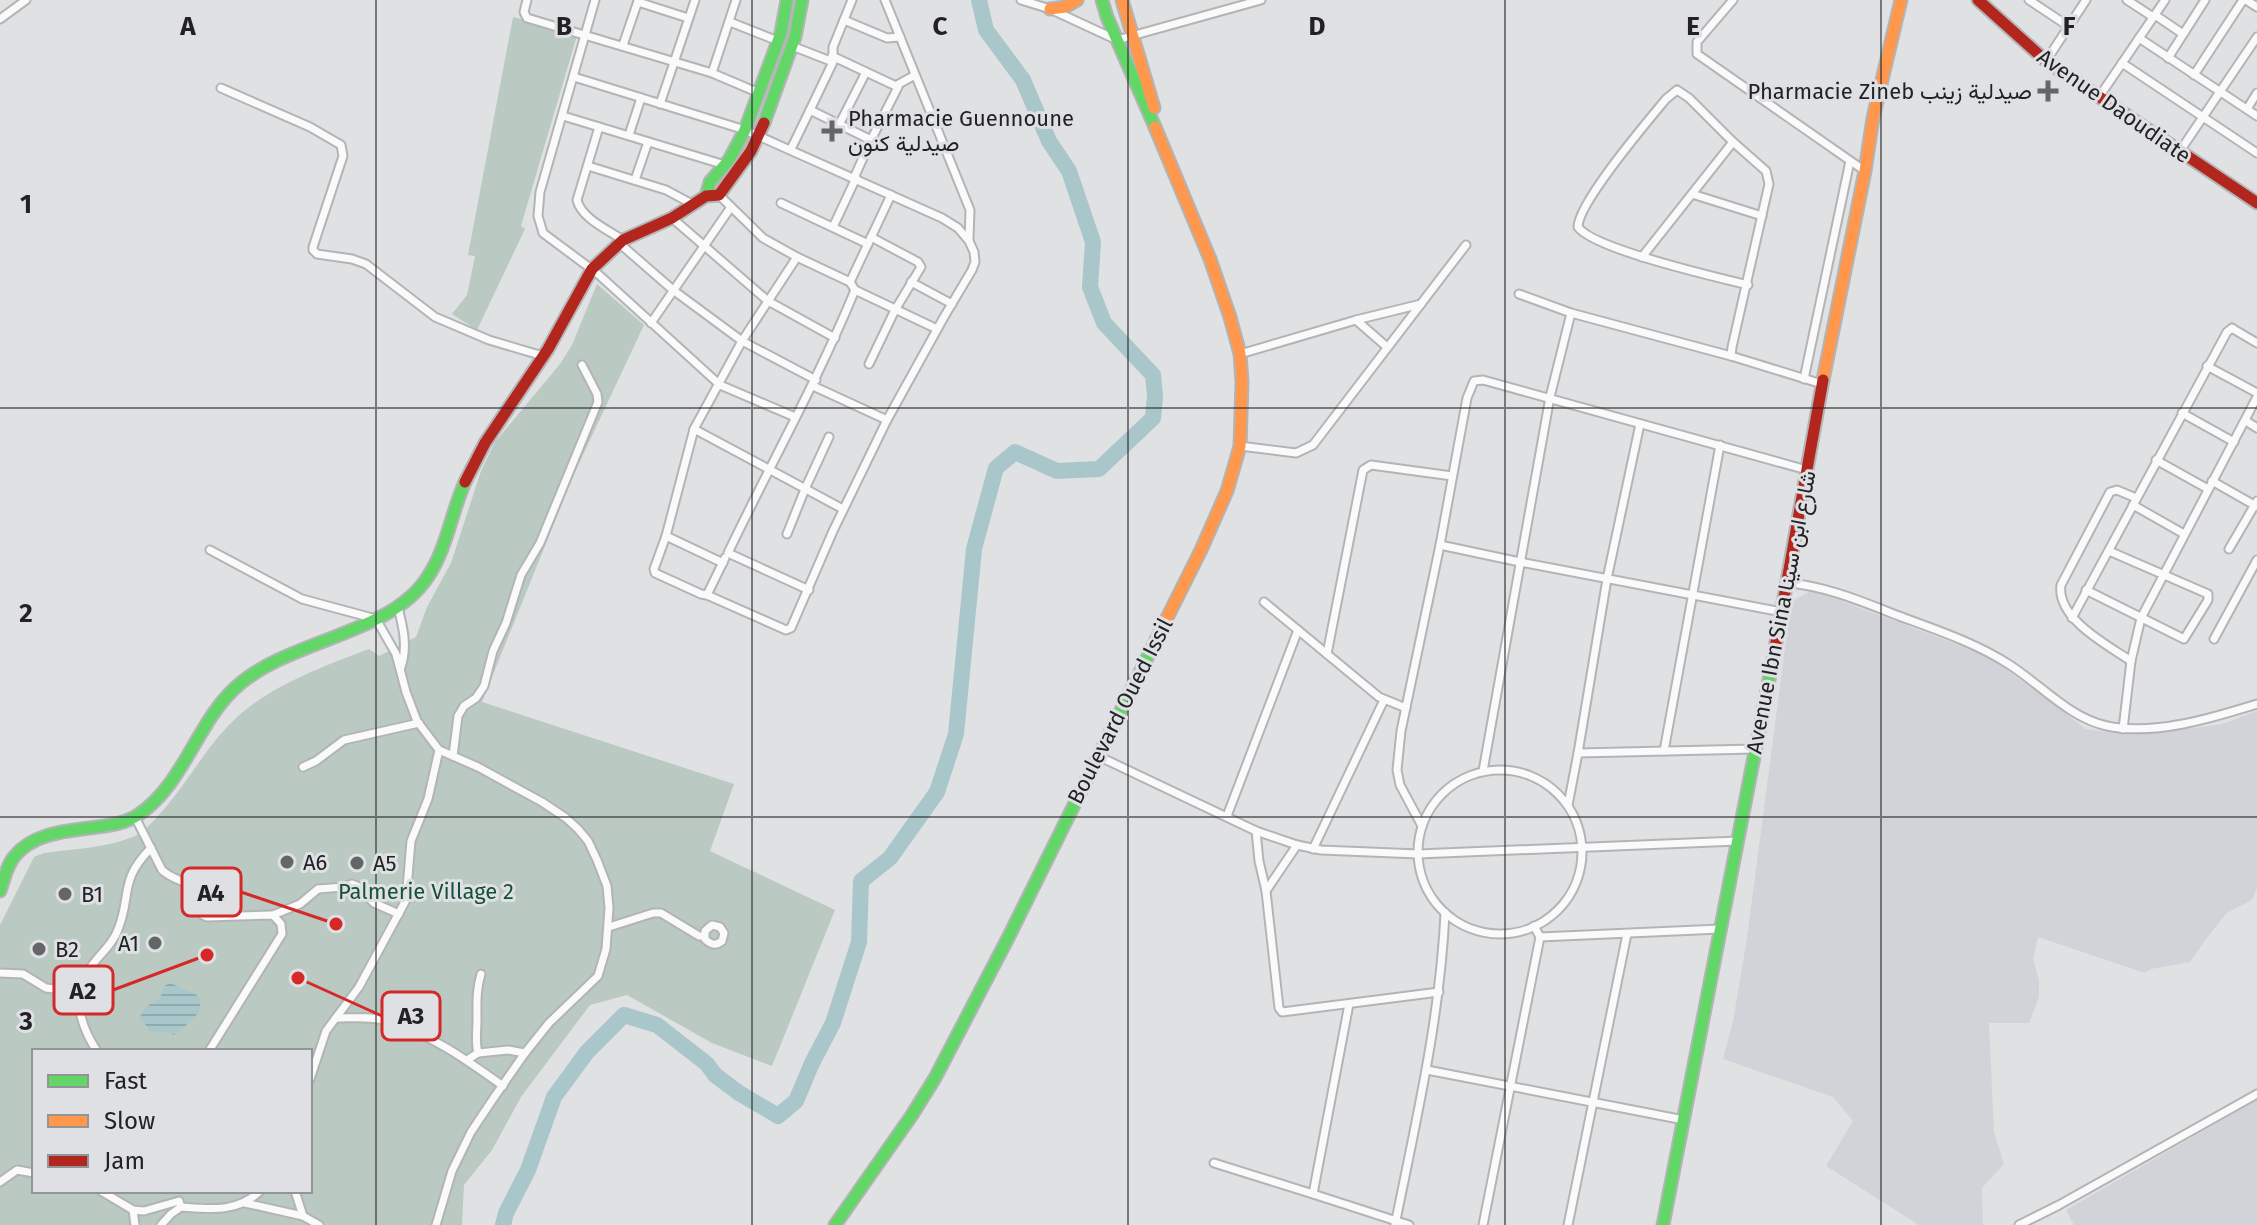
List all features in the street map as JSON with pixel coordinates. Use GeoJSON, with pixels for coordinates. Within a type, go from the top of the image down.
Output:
{"type":"FeatureCollection","features":[{"type":"Feature","properties":{"kind":"street"},"geometry":{"type":"LineString","coordinates":[[0,19],[26,0]]}},
{"type":"Feature","properties":{"kind":"street"},"geometry":{"type":"LineString","coordinates":[[527,0],[524,12],[527,18],[712,73],[759,93]]}},
{"type":"Feature","properties":{"kind":"street"},"geometry":{"type":"LineString","coordinates":[[595,0],[540,192],[539,224],[543,233],[592,269],[720,385],[795,417]]}},
{"type":"Feature","properties":{"kind":"street"},"geometry":{"type":"LineString","coordinates":[[660,104],[695,0]]}},
{"type":"Feature","properties":{"kind":"street"},"geometry":{"type":"LineString","coordinates":[[787,0],[778,41],[739,145],[708,185],[713,195],[731,207],[755,233],[850,282],[855,290],[937,329]]}},
{"type":"Feature","properties":{"kind":"street"},"geometry":{"type":"LineString","coordinates":[[0,891],[13,858],[32,841],[45,836],[124,823],[135,817],[156,799],[223,701],[254,674],[279,660],[376,619],[418,592],[429,578],[475,459],[543,356],[592,269],[621,241],[713,195],[751,151],[792,46],[802,0]]}},
{"type":"Feature","properties":{"kind":"street"},"geometry":{"type":"LineString","coordinates":[[791,149],[833,59],[833,47],[852,0]]}},
{"type":"Feature","properties":{"kind":"street"},"geometry":{"type":"LineString","coordinates":[[885,0],[970,210],[969,241]]}},
{"type":"Feature","properties":{"kind":"street"},"geometry":{"type":"LineString","coordinates":[[1021,0],[1050,9],[1117,40],[1261,0]]}},
{"type":"Feature","properties":{"kind":"street"},"geometry":{"type":"LineString","coordinates":[[1050,9],[1065,7],[1077,0]]}},
{"type":"Feature","properties":{"kind":"street","name":"Boulevard Oued Issil"},"geometry":{"type":"LineString","coordinates":[[835,1225],[935,1078],[1008,938],[1201,550],[1227,491],[1240,446],[1243,410],[1240,354],[1230,317],[1210,259],[1102,0]]}},
{"type":"Feature","properties":{"kind":"street","name":"Boulevard Oued Issil"},"geometry":{"type":"LineString","coordinates":[[1122,0],[1170,161]]}},
{"type":"Feature","properties":{"kind":"street"},"geometry":{"type":"LineString","coordinates":[[1733,0],[1697,42],[1697,54],[1865,171]]}},
{"type":"Feature","properties":{"kind":"street","name":"Avenue Ibn Sina شارع ابن سينا"},"geometry":{"type":"LineString","coordinates":[[1663,1225],[1788,583],[1873,118],[1901,0]]}},
{"type":"Feature","properties":{"kind":"street","name":"Avenue Daoudiate"},"geometry":{"type":"LineString","coordinates":[[1978,0],[2046,61],[2257,203]]}},
{"type":"Feature","properties":{"kind":"street"},"geometry":{"type":"LineString","coordinates":[[2029,0],[2068,26]]}},
{"type":"Feature","properties":{"kind":"street"},"geometry":{"type":"LineString","coordinates":[[2127,0],[2183,34]]}},
{"type":"Feature","properties":{"kind":"street"},"geometry":{"type":"LineString","coordinates":[[2099,97],[2165,0]]}},
{"type":"Feature","properties":{"kind":"street"},"geometry":{"type":"LineString","coordinates":[[2168,58],[2205,0]]}},
{"type":"Feature","properties":{"kind":"street"},"geometry":{"type":"LineString","coordinates":[[623,45],[638,1],[688,18]]}},
{"type":"Feature","properties":{"kind":"street"},"geometry":{"type":"LineString","coordinates":[[712,73],[734,1]]}},
{"type":"Feature","properties":{"kind":"street"},"geometry":{"type":"LineString","coordinates":[[2046,61],[2084,1]]}},
{"type":"Feature","properties":{"kind":"street"},"geometry":{"type":"LineString","coordinates":[[2194,75],[2251,2]]}},
{"type":"Feature","properties":{"kind":"street"},"geometry":{"type":"LineString","coordinates":[[844,20],[887,38],[900,37]]}},
{"type":"Feature","properties":{"kind":"street"},"geometry":{"type":"LineString","coordinates":[[730,22],[778,41]]}},
{"type":"Feature","properties":{"kind":"street"},"geometry":{"type":"LineString","coordinates":[[2180,151],[2257,37]]}},
{"type":"Feature","properties":{"kind":"street"},"geometry":{"type":"LineString","coordinates":[[2139,38],[2257,116]]}},
{"type":"Feature","properties":{"kind":"street"},"geometry":{"type":"LineString","coordinates":[[792,46],[897,85]]}},
{"type":"Feature","properties":{"kind":"street"},"geometry":{"type":"LineString","coordinates":[[2122,63],[2257,153]]}},
{"type":"Feature","properties":{"kind":"street"},"geometry":{"type":"LineString","coordinates":[[839,125],[866,72]]}},
{"type":"Feature","properties":{"kind":"street"},"geometry":{"type":"LineString","coordinates":[[897,85],[915,75]]}},
{"type":"Feature","properties":{"kind":"street"},"geometry":{"type":"LineString","coordinates":[[574,77],[745,130],[791,149],[950,223],[969,241],[974,252],[975,262],[887,420],[843,509],[791,628],[786,630],[654,571],[694,429],[742,341],[797,257]]}},
{"type":"Feature","properties":{"kind":"street"},"geometry":{"type":"LineString","coordinates":[[833,227],[871,140],[898,89],[897,85]]}},
{"type":"Feature","properties":{"kind":"street"},"geometry":{"type":"LineString","coordinates":[[221,88],[310,127],[341,145],[343,156],[313,247],[317,254],[366,264],[435,317],[489,340],[543,356]]}},
{"type":"Feature","properties":{"kind":"street"},"geometry":{"type":"LineString","coordinates":[[1731,356],[1748,285],[1769,184],[1766,171],[1680,90],[1671,93],[1604,178],[1578,219],[1578,227],[1589,237],[1642,257],[1748,285]]}},
{"type":"Feature","properties":{"kind":"street"},"geometry":{"type":"LineString","coordinates":[[2247,109],[2257,93]]}},
{"type":"Feature","properties":{"kind":"street"},"geometry":{"type":"LineString","coordinates":[[629,135],[641,98]]}},
{"type":"Feature","properties":{"kind":"street"},"geometry":{"type":"LineString","coordinates":[[810,110],[871,140]]}},
{"type":"Feature","properties":{"kind":"street"},"geometry":{"type":"LineString","coordinates":[[563,116],[725,165]]}},
{"type":"Feature","properties":{"kind":"street"},"geometry":{"type":"LineString","coordinates":[[599,127],[577,200],[582,212],[621,241],[673,290],[742,341],[814,383],[887,420]]}},
{"type":"Feature","properties":{"kind":"street"},"geometry":{"type":"LineString","coordinates":[[635,180],[648,142]]}},
{"type":"Feature","properties":{"kind":"street"},"geometry":{"type":"LineString","coordinates":[[1642,257],[1733,142]]}},
{"type":"Feature","properties":{"kind":"street"},"geometry":{"type":"LineString","coordinates":[[1804,379],[1850,161]]}},
{"type":"Feature","properties":{"kind":"street"},"geometry":{"type":"LineString","coordinates":[[588,166],[666,190],[694,205]]}},
{"type":"Feature","properties":{"kind":"street"},"geometry":{"type":"LineString","coordinates":[[1692,194],[1762,216]]}},
{"type":"Feature","properties":{"kind":"street"},"geometry":{"type":"LineString","coordinates":[[850,282],[891,195]]}},
{"type":"Feature","properties":{"kind":"street"},"geometry":{"type":"LineString","coordinates":[[781,203],[919,263],[921,267],[895,310],[869,364]]}},
{"type":"Feature","properties":{"kind":"street"},"geometry":{"type":"LineString","coordinates":[[651,323],[731,207]]}},
{"type":"Feature","properties":{"kind":"street"},"geometry":{"type":"LineString","coordinates":[[672,218],[768,301],[835,338]]}},
{"type":"Feature","properties":{"kind":"street"},"geometry":{"type":"LineString","coordinates":[[1240,446],[1296,453],[1309,448],[1466,245]]}},
{"type":"Feature","properties":{"kind":"street"},"geometry":{"type":"LineString","coordinates":[[911,282],[952,304]]}},
{"type":"Feature","properties":{"kind":"street"},"geometry":{"type":"LineString","coordinates":[[707,595],[814,383],[855,290]]}},
{"type":"Feature","properties":{"kind":"street"},"geometry":{"type":"LineString","coordinates":[[1519,294],[1571,313],[1822,384]]}},
{"type":"Feature","properties":{"kind":"street"},"geometry":{"type":"LineString","coordinates":[[1240,354],[1421,304]]}},
{"type":"Feature","properties":{"kind":"street"},"geometry":{"type":"LineString","coordinates":[[1483,771],[1550,397],[1571,313]]}},
{"type":"Feature","properties":{"kind":"street"},"geometry":{"type":"LineString","coordinates":[[1356,320],[1387,347]]}},
{"type":"Feature","properties":{"kind":"street"},"geometry":{"type":"LineString","coordinates":[[2072,618],[2229,330],[2235,330],[2257,343]]}},
{"type":"Feature","properties":{"kind":"street"},"geometry":{"type":"LineString","coordinates":[[453,756],[458,716],[484,686],[493,651],[506,623],[521,575],[533,558],[598,402],[582,365]]}},
{"type":"Feature","properties":{"kind":"street"},"geometry":{"type":"LineString","coordinates":[[2123,729],[2131,661],[2141,618],[2257,395],[2207,366]]}},
{"type":"Feature","properties":{"kind":"street"},"geometry":{"type":"LineString","coordinates":[[1422,826],[1400,785],[1397,770],[1406,708],[1467,398],[1474,381],[1483,380],[1550,397],[1807,470]]}},
{"type":"Feature","properties":{"kind":"street"},"geometry":{"type":"LineString","coordinates":[[2182,413],[2234,442]]}},
{"type":"Feature","properties":{"kind":"street"},"geometry":{"type":"LineString","coordinates":[[2246,421],[2257,428]]}},
{"type":"Feature","properties":{"kind":"street"},"geometry":{"type":"LineString","coordinates":[[1568,805],[1607,579],[1640,424]]}},
{"type":"Feature","properties":{"kind":"street"},"geometry":{"type":"LineString","coordinates":[[694,429],[843,509]]}},
{"type":"Feature","properties":{"kind":"street"},"geometry":{"type":"LineString","coordinates":[[787,534],[829,437]]}},
{"type":"Feature","properties":{"kind":"street"},"geometry":{"type":"LineString","coordinates":[[1664,751],[1720,445]]}},
{"type":"Feature","properties":{"kind":"street"},"geometry":{"type":"LineString","coordinates":[[2156,460],[2256,504],[2229,549]]}},
{"type":"Feature","properties":{"kind":"street"},"geometry":{"type":"LineString","coordinates":[[1327,654],[1363,470],[1371,465],[1452,476]]}},
{"type":"Feature","properties":{"kind":"street"},"geometry":{"type":"LineString","coordinates":[[2131,661],[2072,618],[2062,600],[2061,585],[2110,492],[2117,490],[2184,534]]}},
{"type":"Feature","properties":{"kind":"street"},"geometry":{"type":"LineString","coordinates":[[666,536],[723,563]]}},
{"type":"Feature","properties":{"kind":"street"},"geometry":{"type":"LineString","coordinates":[[1440,545],[1782,612]]}},
{"type":"Feature","properties":{"kind":"street"},"geometry":{"type":"LineString","coordinates":[[210,550],[302,599],[376,619],[393,648],[419,723],[439,750],[542,802],[578,829],[588,841],[607,886],[609,927],[598,976],[549,1023],[471,1132],[452,1171],[436,1225]]}},
{"type":"Feature","properties":{"kind":"street"},"geometry":{"type":"LineString","coordinates":[[2086,590],[2185,638],[2208,600],[2208,594],[2109,551]]}},
{"type":"Feature","properties":{"kind":"street"},"geometry":{"type":"LineString","coordinates":[[728,553],[809,590]]}},
{"type":"Feature","properties":{"kind":"street"},"geometry":{"type":"LineString","coordinates":[[2214,639],[2257,560]]}},
{"type":"Feature","properties":{"kind":"street"},"geometry":{"type":"LineString","coordinates":[[1788,583],[1807,584],[1836,593],[1978,646],[2010,665],[2085,720],[2123,729],[2160,727],[2211,719],[2257,704]]}},
{"type":"Feature","properties":{"kind":"street"},"geometry":{"type":"LineString","coordinates":[[1264,602],[1384,700],[1406,708]]}},
{"type":"Feature","properties":{"kind":"street"},"geometry":{"type":"LineString","coordinates":[[398,607],[405,643],[400,669]]}},
{"type":"Feature","properties":{"kind":"street"},"geometry":{"type":"LineString","coordinates":[[1227,816],[1298,630]]}},
{"type":"Feature","properties":{"kind":"street"},"geometry":{"type":"LineString","coordinates":[[1313,849],[1384,700]]}},
{"type":"Feature","properties":{"kind":"street"},"geometry":{"type":"LineString","coordinates":[[303,767],[344,740],[419,723]]}},
{"type":"Feature","properties":{"kind":"street"},"geometry":{"type":"LineString","coordinates":[[1578,753],[1755,749]]}},
{"type":"Feature","properties":{"kind":"street"},"geometry":{"type":"LineString","coordinates":[[312,1072],[321,1042],[359,987],[406,900],[411,841],[428,799],[439,750]]}},
{"type":"Feature","properties":{"kind":"street"},"geometry":{"type":"LineString","coordinates":[[1098,756],[1256,831],[1313,849],[1418,854],[1738,841]]}},
{"type":"Feature","properties":{"kind":"street"},"geometry":{"type":"LineString","coordinates":[[1507,770],[1530,775],[1551,787],[1568,805],[1578,825],[1582,847],[1580,871],[1571,894],[1555,913],[1534,926],[1519,932],[1488,933],[1458,922],[1445,913],[1426,888],[1418,854],[1422,826],[1435,801],[1456,782],[1483,771],[1507,770]]}},
{"type":"Feature","properties":{"kind":"street"},"geometry":{"type":"LineString","coordinates":[[135,817],[162,870],[168,876],[189,884],[201,914],[207,917],[273,915],[300,904],[318,889],[352,884],[374,903],[399,914]]}},
{"type":"Feature","properties":{"kind":"street"},"geometry":{"type":"LineString","coordinates":[[1256,831],[1280,1010],[1287,1012],[1439,992]]}},
{"type":"Feature","properties":{"kind":"street"},"geometry":{"type":"LineString","coordinates":[[1266,891],[1297,845]]}},
{"type":"Feature","properties":{"kind":"street"},"geometry":{"type":"LineString","coordinates":[[96,1049],[84,1028],[80,988],[83,978],[116,936],[129,876],[136,863],[151,848]]}},
{"type":"Feature","properties":{"kind":"street"},"geometry":{"type":"LineString","coordinates":[[609,927],[661,913],[699,936],[705,936]]}},
{"type":"Feature","properties":{"kind":"street"},"geometry":{"type":"LineString","coordinates":[[1396,1223],[1427,1070],[1439,992],[1445,913]]}},
{"type":"Feature","properties":{"kind":"street"},"geometry":{"type":"LineString","coordinates":[[210,1049],[282,934],[281,924],[273,915]]}},
{"type":"Feature","properties":{"kind":"street"},"geometry":{"type":"LineString","coordinates":[[1483,1225],[1540,937],[1534,926]]}},
{"type":"Feature","properties":{"kind":"street"},"geometry":{"type":"LineString","coordinates":[[1540,937],[1720,929]]}},
{"type":"Feature","properties":{"kind":"street"},"geometry":{"type":"LineString","coordinates":[[1568,1225],[1627,934]]}},
{"type":"Feature","properties":{"kind":"street"},"geometry":{"type":"LineString","coordinates":[[0,973],[23,974],[46,988],[80,988]]}},
{"type":"Feature","properties":{"kind":"street"},"geometry":{"type":"LineString","coordinates":[[478,1053],[475,1001],[481,974]]}},
{"type":"Feature","properties":{"kind":"street"},"geometry":{"type":"LineString","coordinates":[[1313,1194],[1349,1004]]}},
{"type":"Feature","properties":{"kind":"street"},"geometry":{"type":"LineString","coordinates":[[336,1018],[386,1020],[414,1031],[467,1060],[503,1086]]}},
{"type":"Feature","properties":{"kind":"street"},"geometry":{"type":"LineString","coordinates":[[467,1060],[478,1053],[508,1050],[525,1053]]}},
{"type":"Feature","properties":{"kind":"street"},"geometry":{"type":"LineString","coordinates":[[1427,1070],[1685,1120]]}},
{"type":"Feature","properties":{"kind":"street"},"geometry":{"type":"LineString","coordinates":[[2019,1225],[2257,1094]]}},
{"type":"Feature","properties":{"kind":"street"},"geometry":{"type":"LineString","coordinates":[[1214,1163],[1409,1225]]}},
{"type":"Feature","properties":{"kind":"street"},"geometry":{"type":"LineString","coordinates":[[0,1182],[17,1170],[32,1173]]}},
{"type":"Feature","properties":{"kind":"street"},"geometry":{"type":"LineString","coordinates":[[104,1193],[133,1210],[144,1211],[180,1204],[223,1210],[245,1203],[258,1193]]}},
{"type":"Feature","properties":{"kind":"street"},"geometry":{"type":"LineString","coordinates":[[161,1225],[180,1204],[181,1193]]}},
{"type":"Feature","properties":{"kind":"street"},"geometry":{"type":"LineString","coordinates":[[296,1193],[303,1216]]}},
{"type":"Feature","properties":{"kind":"street"},"geometry":{"type":"LineString","coordinates":[[245,1203],[303,1216],[319,1225]]}},
{"type":"Feature","properties":{"kind":"street"},"geometry":{"type":"LineString","coordinates":[[133,1210],[135,1225]]}},
{"type":"Feature","properties":{"kind":"shaded area"},"geometry":{"type":"Polygon","coordinates":[[[1812,590],[1994,660],[2086,729],[2123,734],[2195,728],[2222,724],[2257,711],[2257,888],[2252,900],[2227,913],[2190,962],[2151,969],[2145,973],[2038,937],[2033,958],[2039,981],[2039,997],[2029,1023],[1989,1023],[1994,1132],[2004,1164],[1982,1188],[1983,1225],[1919,1225],[1826,1166],[1853,1121],[1833,1097],[1723,1059],[1733,1021],[1747,938],[1791,602],[1812,590]]]}},
{"type":"Feature","properties":{"kind":"shaded area"},"geometry":{"type":"Polygon","coordinates":[[[2257,1100],[2257,1225],[2074,1225],[2066,1210],[2257,1100]]]}},
{"type":"Feature","properties":{"kind":"green space"},"geometry":{"type":"Polygon","coordinates":[[[513,17],[578,32],[521,226],[525,229],[477,330],[452,314],[467,295],[475,256],[468,255],[513,17]]]}},
{"type":"Feature","properties":{"kind":"green space","name":"Palmerie Village 2"},"geometry":{"type":"Polygon","coordinates":[[[597,284],[644,325],[574,474],[482,702],[734,784],[710,851],[835,910],[772,1066],[712,1043],[627,995],[590,1005],[521,1097],[492,1150],[464,1185],[462,1225],[0,1225],[0,925],[34,857],[113,843],[138,834],[168,804],[223,731],[248,708],[315,670],[369,649],[379,656],[416,637],[427,607],[451,563],[481,471],[495,442],[560,364],[572,345],[597,284]]]}},
{"type":"Feature","properties":{"kind":"water"},"geometry":{"type":"Polygon","coordinates":[[[170,983],[199,997],[199,1011],[174,1035],[148,1031],[139,1019],[147,1007],[160,999],[164,986],[170,983]]]}},
{"type":"Feature","properties":{"kind":"waterway"},"geometry":{"type":"LineString","coordinates":[[503,1225],[528,1170],[554,1097],[587,1052],[624,1015],[657,1025],[707,1064],[715,1075],[778,1116],[796,1101],[833,1023],[859,942],[861,881],[890,858],[937,792],[956,734],[974,549],[996,468],[1015,452],[1057,471],[1099,469],[1153,418],[1153,375],[1104,323],[1090,287],[1093,242],[1069,171],[1049,141],[1023,80],[986,30],[979,0]]}},
{"type":"Feature","properties":{"kind":"traffic: fast"},"geometry":{"type":"LineString","coordinates":[[706,196],[710,182],[729,160],[745,130],[781,33],[787,0]]}},
{"type":"Feature","properties":{"kind":"traffic: fast"},"geometry":{"type":"LineString","coordinates":[[764,123],[795,37],[802,0]]}},
{"type":"Feature","properties":{"kind":"traffic: fast"},"geometry":{"type":"LineString","coordinates":[[1102,0],[1155,127]]}},
{"type":"Feature","properties":{"kind":"traffic: fast"},"geometry":{"type":"LineString","coordinates":[[0,891],[11,861],[31,842],[52,834],[123,822],[138,815],[167,788],[221,704],[256,672],[388,613],[410,597],[434,567],[465,482]]}},
{"type":"Feature","properties":{"kind":"traffic: fast"},"geometry":{"type":"LineString","coordinates":[[835,1225],[935,1078],[1166,620]]}},
{"type":"Feature","properties":{"kind":"traffic: fast"},"geometry":{"type":"LineString","coordinates":[[1663,1225],[1773,659]]}},
{"type":"Feature","properties":{"kind":"traffic: slow"},"geometry":{"type":"LineString","coordinates":[[1050,9],[1065,7],[1077,0]]}},
{"type":"Feature","properties":{"kind":"traffic: slow"},"geometry":{"type":"LineString","coordinates":[[1122,0],[1154,108]]}},
{"type":"Feature","properties":{"kind":"traffic: slow"},"geometry":{"type":"LineString","coordinates":[[1823,380],[1873,118],[1901,0]]}},
{"type":"Feature","properties":{"kind":"traffic: slow"},"geometry":{"type":"LineString","coordinates":[[1155,127],[1210,259],[1230,317],[1240,354],[1242,382],[1240,446],[1227,491],[1166,620]]}},
{"type":"Feature","properties":{"kind":"traffic: jam"},"geometry":{"type":"LineString","coordinates":[[1978,0],[2046,61],[2257,203]]}},
{"type":"Feature","properties":{"kind":"traffic: jam"},"geometry":{"type":"LineString","coordinates":[[465,482],[485,443],[548,349],[592,269],[623,240],[672,218],[706,196],[719,195],[751,151],[764,123]]}},
{"type":"Feature","properties":{"kind":"traffic: jam"},"geometry":{"type":"LineString","coordinates":[[1773,659],[1823,380]]}},
{"type":"Feature","properties":{"kind":"place","name":"Pharmacie Zineb صيدلية زينب"},"geometry":{"type":"Point","coordinates":[2048,91]}},
{"type":"Feature","properties":{"kind":"place","name":"Pharmacie Guennoune صيدلية كنون"},"geometry":{"type":"Point","coordinates":[832,131]}},
{"type":"Feature","properties":{"kind":"place","name":"A6"},"geometry":{"type":"Point","coordinates":[287,862]}},
{"type":"Feature","properties":{"kind":"place","name":"A5"},"geometry":{"type":"Point","coordinates":[357,863]}},
{"type":"Feature","properties":{"kind":"place","name":"B1"},"geometry":{"type":"Point","coordinates":[65,894]}},
{"type":"Feature","properties":{"kind":"place","name":"A4"},"geometry":{"type":"Point","coordinates":[336,924]}},
{"type":"Feature","properties":{"kind":"place","name":"A1"},"geometry":{"type":"Point","coordinates":[155,943]}},
{"type":"Feature","properties":{"kind":"place","name":"B2"},"geometry":{"type":"Point","coordinates":[39,949]}},
{"type":"Feature","properties":{"kind":"place","name":"A2"},"geometry":{"type":"Point","coordinates":[207,955]}},
{"type":"Feature","properties":{"kind":"place","name":"A3"},"geometry":{"type":"Point","coordinates":[298,978]}}]}
